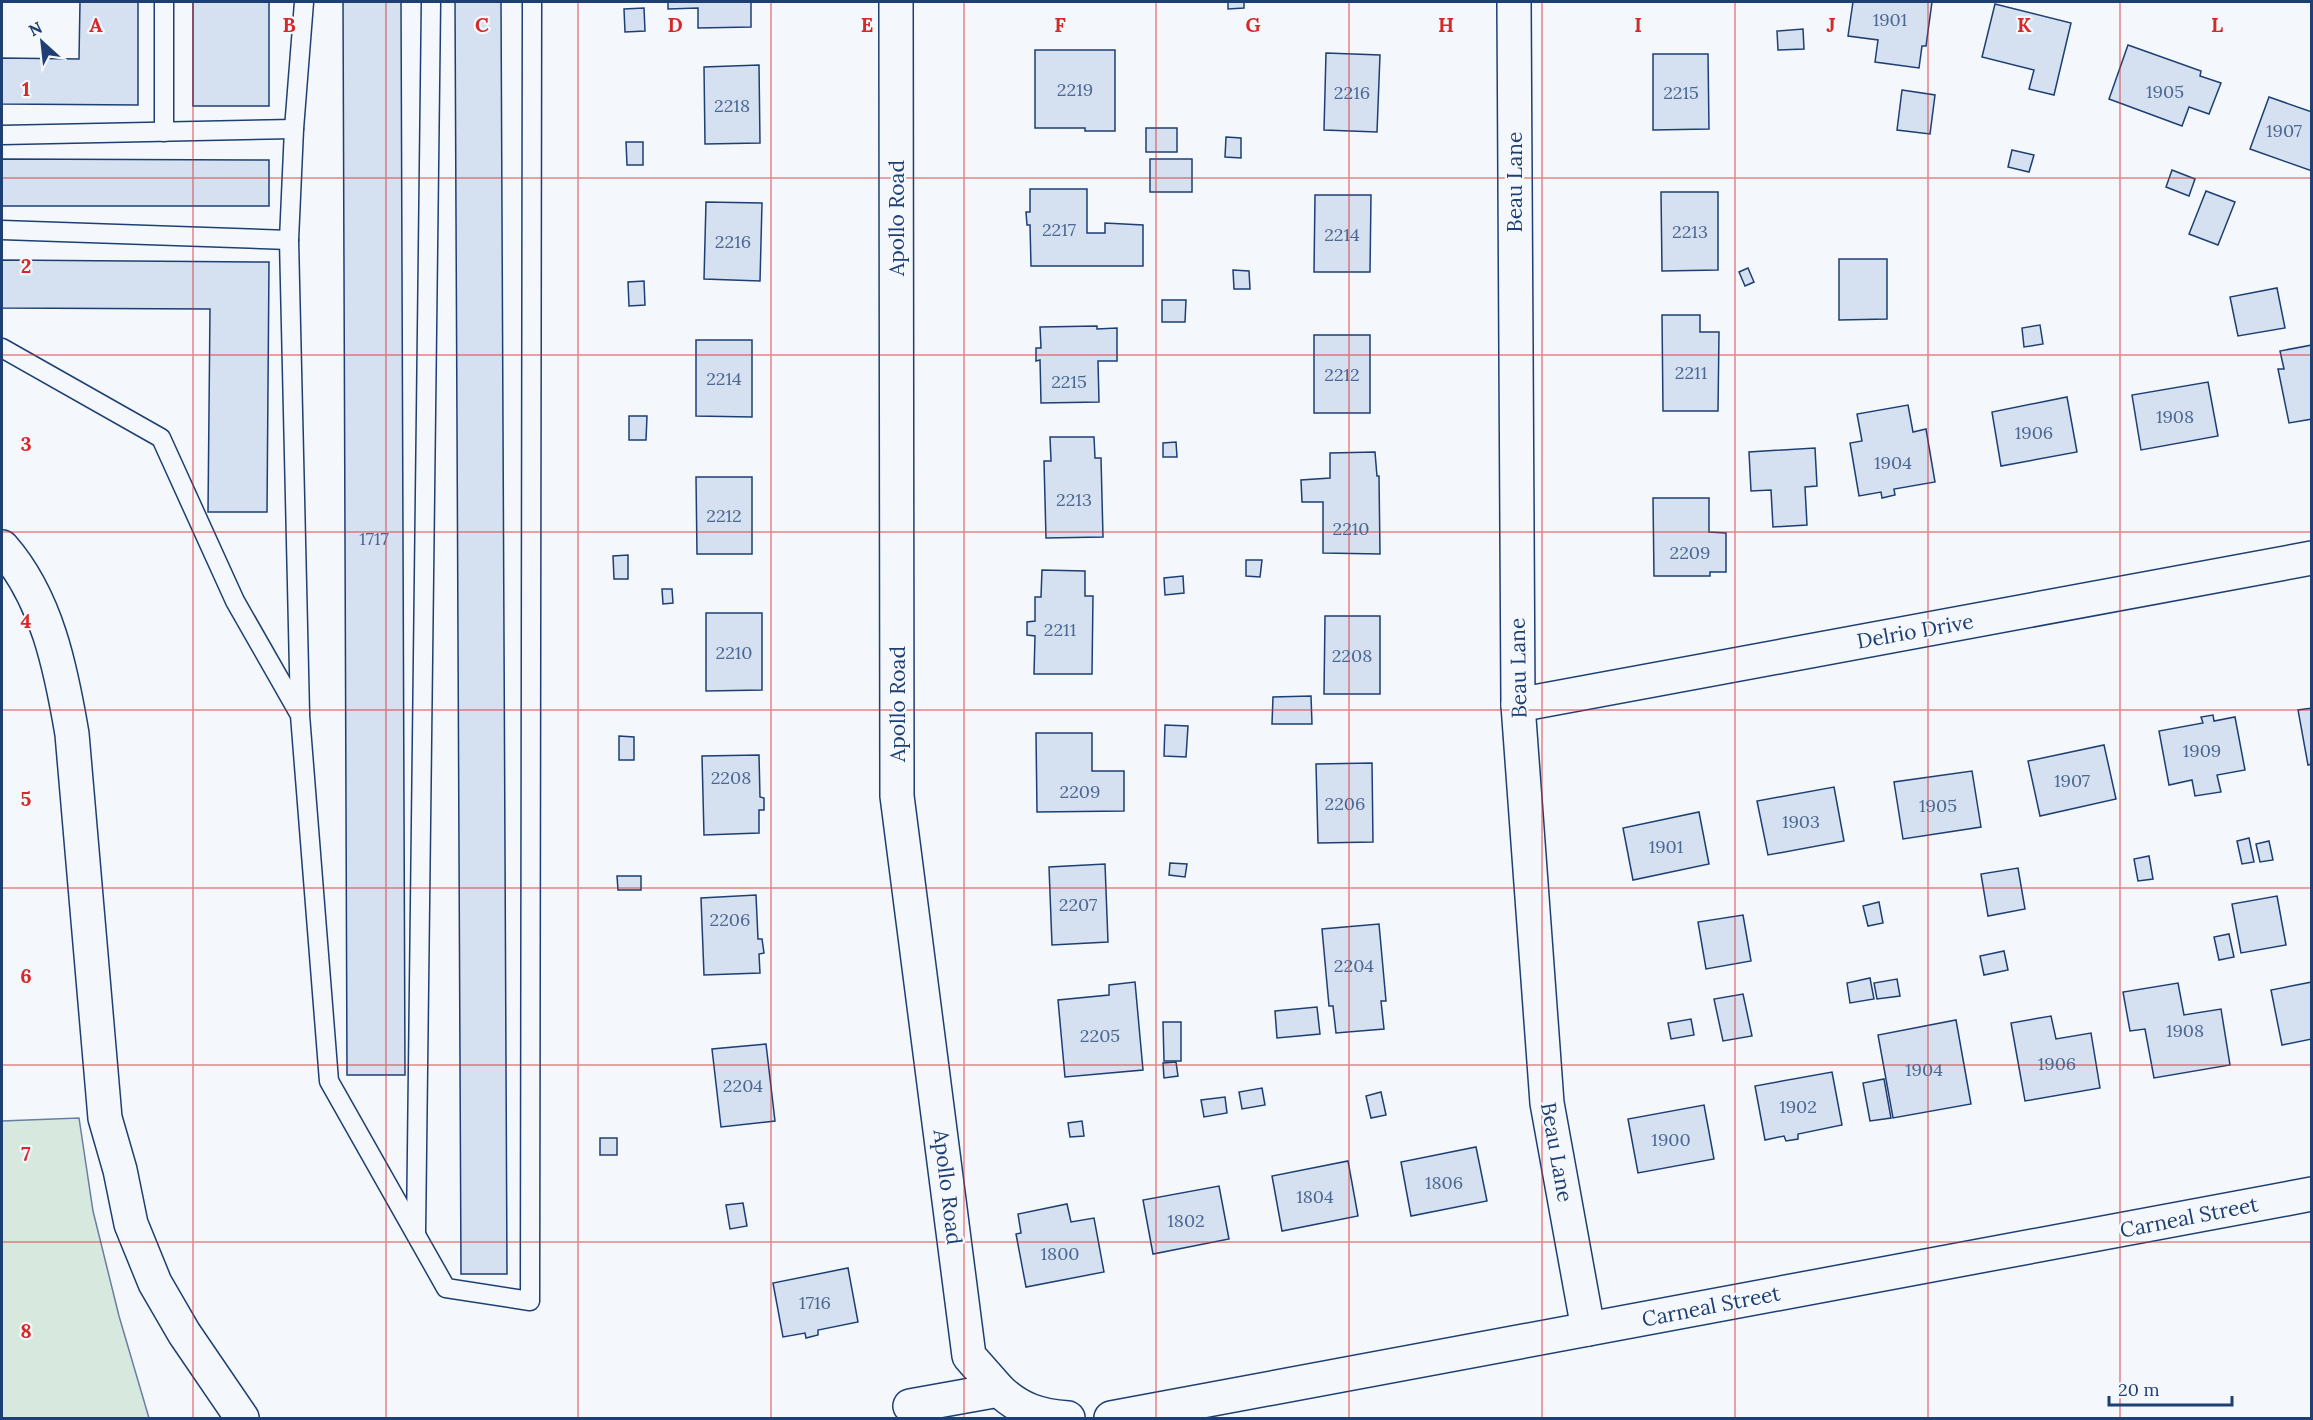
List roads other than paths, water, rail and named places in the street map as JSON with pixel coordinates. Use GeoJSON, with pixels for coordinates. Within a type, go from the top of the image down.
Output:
{"type":"FeatureCollection","features":[{"type":"Feature","properties":{"kind":"main road","name":"Apollo Road"},"geometry":{"type":"LineString","coordinates":[[896,2],[897,796],[969,1356],[999,1390]]}},
{"type":"Feature","properties":{"kind":"main road","name":"Beau Lane"},"geometry":{"type":"LineString","coordinates":[[1514,2],[1518,705],[1547,1103],[1588,1329]]}},
{"type":"Feature","properties":{"kind":"main road"},"geometry":{"type":"LineString","coordinates":[[2,547],[40,610],[53,643],[63,681],[72,734],[105,1118],[120,1170],[131,1224],[155,1283],[184,1333],[242,1419]]}},
{"type":"Feature","properties":{"kind":"main road","name":"Delrio Drive"},"geometry":{"type":"LineString","coordinates":[[1518,705],[2312,558]]}},
{"type":"Feature","properties":{"kind":"main road","name":"Carneal Street"},"geometry":{"type":"LineString","coordinates":[[1111,1419],[2312,1194]]}},
{"type":"Feature","properties":{"kind":"main road"},"geometry":{"type":"LineString","coordinates":[[910,1406],[999,1390],[1011,1401],[1041,1416],[1068,1419]]}},
{"type":"Feature","properties":{"kind":"lane"},"geometry":{"type":"LineString","coordinates":[[164,2],[164,132]]}},
{"type":"Feature","properties":{"kind":"lane"},"geometry":{"type":"LineString","coordinates":[[303,2],[289,240],[300,715],[329,1082],[446,1288],[530,1301],[532,2]]}},
{"type":"Feature","properties":{"kind":"lane"},"geometry":{"type":"LineString","coordinates":[[416,1235],[431,2]]}},
{"type":"Feature","properties":{"kind":"lane"},"geometry":{"type":"LineString","coordinates":[[2,135],[294,129]]}},
{"type":"Feature","properties":{"kind":"lane"},"geometry":{"type":"LineString","coordinates":[[2,230],[289,240]]}},
{"type":"Feature","properties":{"kind":"lane"},"geometry":{"type":"LineString","coordinates":[[2,348],[161,438],[235,601],[300,715]]}}]}
